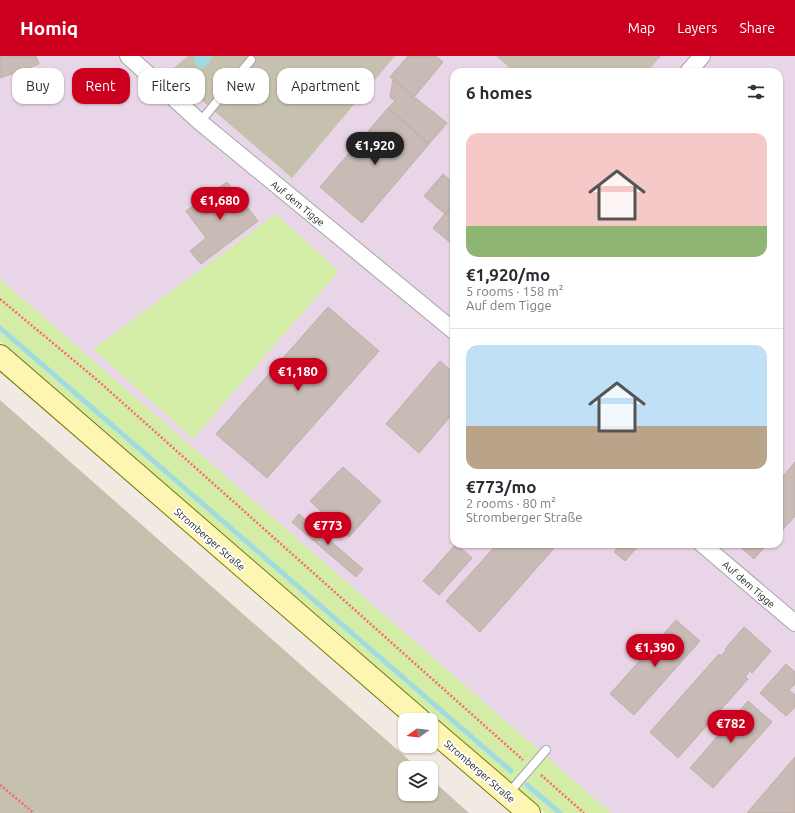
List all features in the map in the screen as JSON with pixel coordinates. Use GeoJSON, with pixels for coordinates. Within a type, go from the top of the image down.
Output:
{"type":"FeatureCollection","features":[{"type":"Feature","properties":{"kind":"main road","name":"Stromberger Straße"},"geometry":{"type":"LineString","coordinates":[[0,356],[412,713]]}},
{"type":"Feature","properties":{"kind":"main road","name":"Stromberger Straße"},"geometry":{"type":"LineString","coordinates":[[438,735],[529,813]]}},
{"type":"Feature","properties":{"kind":"street","name":"Auf dem Tigge"},"geometry":{"type":"LineString","coordinates":[[128,56],[200,122],[450,328]]}},
{"type":"Feature","properties":{"kind":"street"},"geometry":{"type":"LineString","coordinates":[[692,68],[702,56]]}},
{"type":"Feature","properties":{"kind":"street","name":"Auf dem Tigge"},"geometry":{"type":"LineString","coordinates":[[707,548],[795,623]]}},
{"type":"Feature","properties":{"kind":"lane"},"geometry":{"type":"LineString","coordinates":[[200,122],[251,60]]}},
{"type":"Feature","properties":{"kind":"lane"},"geometry":{"type":"LineString","coordinates":[[508,795],[546,750]]}},
{"type":"Feature","properties":{"kind":"path"},"geometry":{"type":"LineString","coordinates":[[0,299],[96,379],[584,813]]}},
{"type":"Feature","properties":{"kind":"path"},"geometry":{"type":"LineString","coordinates":[[0,784],[34,813]]}},
{"type":"Feature","properties":{"kind":"shaded area"},"geometry":{"type":"Polygon","coordinates":[[[0,56],[795,56],[795,813],[611,813],[0,279],[0,56]]]}},
{"type":"Feature","properties":{"kind":"shaded area"},"geometry":{"type":"Polygon","coordinates":[[[188,56],[395,56],[374,81],[374,68],[277,68],[277,104],[354,104],[292,178],[205,103],[205,68],[174,68],[188,56]]]}},
{"type":"Feature","properties":{"kind":"shaded area"},"geometry":{"type":"Polygon","coordinates":[[[496,56],[661,56],[650,68],[510,68],[496,56]]]}},
{"type":"Feature","properties":{"kind":"shaded area"},"geometry":{"type":"Polygon","coordinates":[[[0,400],[398,750],[398,753],[401,753],[410,761],[398,761],[398,801],[438,801],[438,785],[469,813],[0,813],[0,400]]]}},
{"type":"Feature","properties":{"kind":"green space"},"geometry":{"type":"Polygon","coordinates":[[[276,214],[339,271],[193,439],[93,349],[276,214]]]}},
{"type":"Feature","properties":{"kind":"green space"},"geometry":{"type":"Polygon","coordinates":[[[0,279],[611,813],[545,813],[438,720],[438,713],[430,713],[0,341],[0,279]]]}},
{"type":"Feature","properties":{"kind":"water"},"geometry":{"type":"Polygon","coordinates":[[[194,56],[214,56],[209,61],[209,64],[203,68],[198,67],[194,60],[194,56]]]}},
{"type":"Feature","properties":{"kind":"building"},"geometry":{"type":"Polygon","coordinates":[[[0,56],[36,56],[39,64],[28,68],[12,68],[12,74],[0,78],[0,56]]]}},
{"type":"Feature","properties":{"kind":"building"},"geometry":{"type":"Polygon","coordinates":[[[408,56],[436,56],[443,62],[415,96],[390,77],[408,56]]]}},
{"type":"Feature","properties":{"kind":"building"},"geometry":{"type":"Polygon","coordinates":[[[393,80],[447,123],[429,144],[388,108],[395,101],[390,97],[393,80]]]}},
{"type":"Feature","properties":{"kind":"building"},"geometry":{"type":"Polygon","coordinates":[[[388,108],[429,144],[362,223],[320,187],[388,108]]]}},
{"type":"Feature","properties":{"kind":"building"},"geometry":{"type":"Polygon","coordinates":[[[443,174],[450,180],[450,208],[445,214],[424,196],[443,174]]]}},
{"type":"Feature","properties":{"kind":"building"},"geometry":{"type":"Polygon","coordinates":[[[227,182],[258,221],[201,264],[190,251],[206,238],[186,211],[227,182]]]}},
{"type":"Feature","properties":{"kind":"building"},"geometry":{"type":"Polygon","coordinates":[[[450,208],[450,243],[433,228],[450,208]]]}},
{"type":"Feature","properties":{"kind":"building"},"geometry":{"type":"Polygon","coordinates":[[[328,307],[379,351],[267,478],[216,434],[328,307]]]}},
{"type":"Feature","properties":{"kind":"building"},"geometry":{"type":"Polygon","coordinates":[[[440,361],[450,370],[450,417],[419,453],[386,424],[440,361]]]}},
{"type":"Feature","properties":{"kind":"building"},"geometry":{"type":"Polygon","coordinates":[[[795,462],[795,516],[783,530],[783,476],[795,462]]]}},
{"type":"Feature","properties":{"kind":"building"},"geometry":{"type":"Polygon","coordinates":[[[343,467],[381,501],[349,537],[310,501],[343,467]]]}},
{"type":"Feature","properties":{"kind":"building"},"geometry":{"type":"Polygon","coordinates":[[[299,514],[363,569],[356,577],[292,522],[299,514]]]}},
{"type":"Feature","properties":{"kind":"building"},"geometry":{"type":"Polygon","coordinates":[[[452,548],[461,548],[472,558],[439,595],[423,581],[452,548]]]}},
{"type":"Feature","properties":{"kind":"building"},"geometry":{"type":"Polygon","coordinates":[[[493,548],[554,548],[480,632],[446,601],[493,548]]]}},
{"type":"Feature","properties":{"kind":"building"},"geometry":{"type":"Polygon","coordinates":[[[617,548],[636,548],[625,561],[614,552],[617,548]]]}},
{"type":"Feature","properties":{"kind":"building"},"geometry":{"type":"Polygon","coordinates":[[[742,548],[764,548],[754,559],[742,548]]]}},
{"type":"Feature","properties":{"kind":"building"},"geometry":{"type":"Polygon","coordinates":[[[676,620],[700,641],[634,715],[610,694],[676,620]]]}},
{"type":"Feature","properties":{"kind":"building"},"geometry":{"type":"Polygon","coordinates":[[[744,627],[771,651],[752,673],[750,671],[745,677],[748,679],[678,758],[650,732],[719,654],[721,656],[726,650],[725,649],[744,627]]]}},
{"type":"Feature","properties":{"kind":"building"},"geometry":{"type":"Polygon","coordinates":[[[786,664],[795,672],[795,684],[789,690],[795,695],[795,707],[786,716],[760,693],[786,664]]]}},
{"type":"Feature","properties":{"kind":"building"},"geometry":{"type":"Polygon","coordinates":[[[748,701],[772,722],[713,788],[690,768],[748,701]]]}},
{"type":"Feature","properties":{"kind":"building"},"geometry":{"type":"Polygon","coordinates":[[[795,757],[795,813],[747,813],[795,757]]]}},
{"type":"Feature","properties":{"kind":"waterway"},"geometry":{"type":"LineString","coordinates":[[0,328],[511,771]]}},
{"type":"Feature","properties":{"kind":"waterway"},"geometry":{"type":"LineString","coordinates":[[527,785],[560,813]]}}]}
